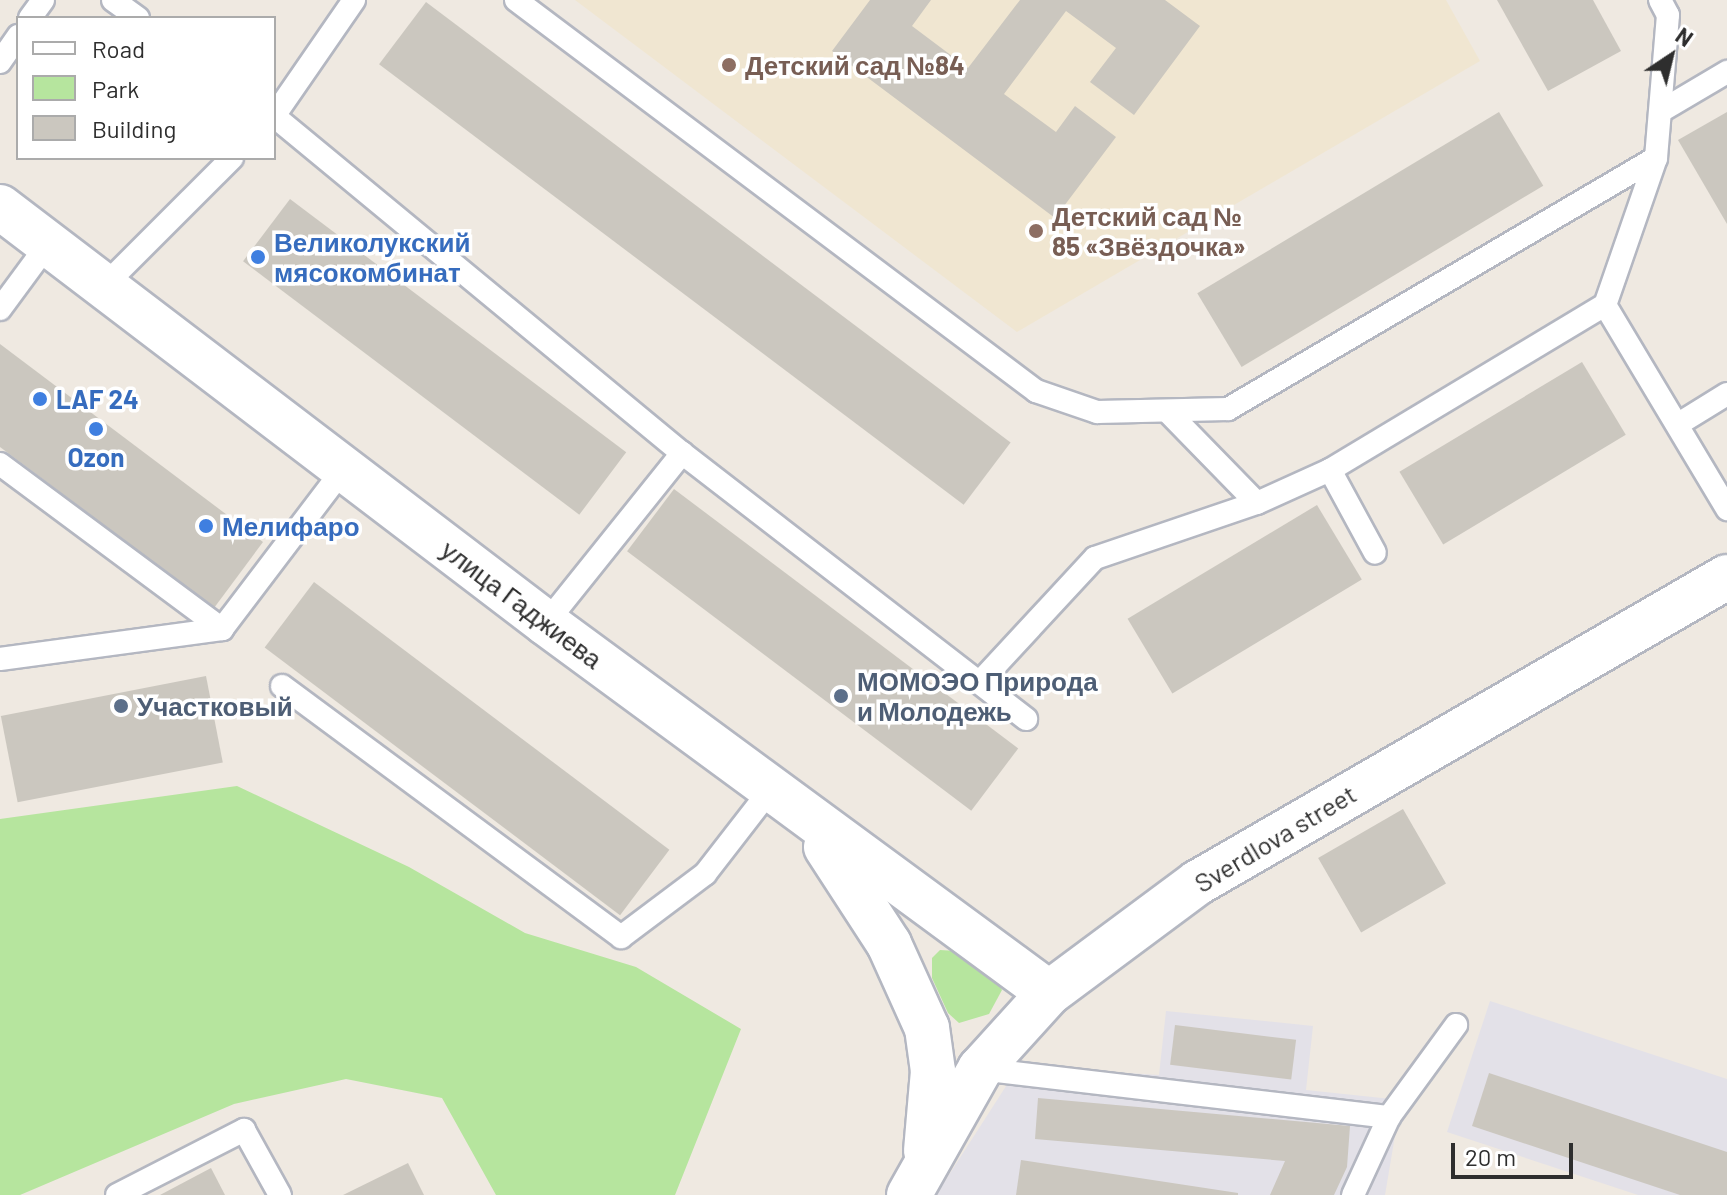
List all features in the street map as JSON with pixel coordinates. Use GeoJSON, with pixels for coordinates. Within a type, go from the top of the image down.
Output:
{"type":"FeatureCollection","features":[{"type":"Feature","properties":{"kind":"street","name":"улица Гаджиева"},"geometry":{"type":"LineString","coordinates":[[0,207],[546,623],[1049,993]]}},
{"type":"Feature","properties":{"kind":"street","name":"Sverdlova street"},"geometry":{"type":"LineString","coordinates":[[916,1181],[980,1069],[1049,993],[1197,883],[1727,577]]}},
{"type":"Feature","properties":{"kind":"street"},"geometry":{"type":"LineString","coordinates":[[785,800],[859,892],[927,1028],[933,1071],[916,1181]]}},
{"type":"Feature","properties":{"kind":"lane"},"geometry":{"type":"LineString","coordinates":[[113,0],[135,16]]}},
{"type":"Feature","properties":{"kind":"lane"},"geometry":{"type":"LineString","coordinates":[[276,113],[354,0]]}},
{"type":"Feature","properties":{"kind":"lane"},"geometry":{"type":"LineString","coordinates":[[516,0],[1036,391],[1097,412],[1170,414],[1228,409],[1656,158]]}},
{"type":"Feature","properties":{"kind":"lane"},"geometry":{"type":"LineString","coordinates":[[980,682],[1095,558],[1257,503],[1330,470],[1605,305],[1656,158],[1668,15],[1660,0]]}},
{"type":"Feature","properties":{"kind":"lane"},"geometry":{"type":"LineString","coordinates":[[0,62],[16,39]]}},
{"type":"Feature","properties":{"kind":"lane"},"geometry":{"type":"LineString","coordinates":[[1661,111],[1727,72]]}},
{"type":"Feature","properties":{"kind":"lane"},"geometry":{"type":"LineString","coordinates":[[276,118],[682,453],[1026,719]]}},
{"type":"Feature","properties":{"kind":"lane"},"geometry":{"type":"LineString","coordinates":[[104,286],[230,160]]}},
{"type":"Feature","properties":{"kind":"lane"},"geometry":{"type":"LineString","coordinates":[[0,309],[48,244]]}},
{"type":"Feature","properties":{"kind":"lane"},"geometry":{"type":"LineString","coordinates":[[1605,305],[1680,423],[1727,509]]}},
{"type":"Feature","properties":{"kind":"lane"},"geometry":{"type":"LineString","coordinates":[[1680,423],[1727,394]]}},
{"type":"Feature","properties":{"kind":"lane"},"geometry":{"type":"LineString","coordinates":[[1170,414],[1257,503]]}},
{"type":"Feature","properties":{"kind":"lane"},"geometry":{"type":"LineString","coordinates":[[546,623],[682,453]]}},
{"type":"Feature","properties":{"kind":"lane"},"geometry":{"type":"LineString","coordinates":[[0,464],[222,629]]}},
{"type":"Feature","properties":{"kind":"lane"},"geometry":{"type":"LineString","coordinates":[[0,659],[222,629],[344,468]]}},
{"type":"Feature","properties":{"kind":"lane"},"geometry":{"type":"LineString","coordinates":[[1330,470],[1375,553]]}},
{"type":"Feature","properties":{"kind":"lane"},"geometry":{"type":"LineString","coordinates":[[282,686],[621,937],[705,874],[785,800]]}},
{"type":"Feature","properties":{"kind":"lane"},"geometry":{"type":"LineString","coordinates":[[1353,1195],[1389,1117],[1456,1025]]}},
{"type":"Feature","properties":{"kind":"lane"},"geometry":{"type":"LineString","coordinates":[[980,1069],[1389,1117]]}},
{"type":"Feature","properties":{"kind":"lane"},"geometry":{"type":"LineString","coordinates":[[117,1195],[244,1130],[280,1195]]}},
{"type":"Feature","properties":{"kind":"shaded area","name":"Детский сад № 85 «Звёздочка»"},"geometry":{"type":"Polygon","coordinates":[[[575,0],[1446,0],[1480,61],[1017,332],[575,0]]]}},
{"type":"Feature","properties":{"kind":"shaded area"},"geometry":{"type":"Polygon","coordinates":[[[1490,1001],[1727,1079],[1727,1195],[1638,1195],[1447,1132],[1490,1001]]]}},
{"type":"Feature","properties":{"kind":"shaded area"},"geometry":{"type":"Polygon","coordinates":[[[1166,1011],[1313,1026],[1306,1090],[1401,1100],[1385,1195],[936,1195],[1019,1066],[1159,1075],[1166,1011]]]}},
{"type":"Feature","properties":{"kind":"green space"},"geometry":{"type":"Polygon","coordinates":[[[237,786],[409,867],[525,933],[636,967],[741,1029],[675,1195],[496,1195],[442,1098],[346,1079],[234,1104],[20,1195],[0,1195],[0,819],[237,786]]]}},
{"type":"Feature","properties":{"kind":"green space"},"geometry":{"type":"Polygon","coordinates":[[[940,950],[956,951],[995,979],[1002,990],[989,1014],[959,1023],[948,1013],[932,978],[932,958],[940,950]]]}},
{"type":"Feature","properties":{"kind":"building"},"geometry":{"type":"Polygon","coordinates":[[[870,0],[931,0],[912,26],[968,68],[1020,0],[1165,0],[1200,26],[1134,115],[1090,82],[1116,48],[1066,11],[1004,94],[1056,132],[1075,106],[1116,137],[1055,218],[832,51],[870,0]]]}},
{"type":"Feature","properties":{"kind":"building"},"geometry":{"type":"Polygon","coordinates":[[[1497,0],[1593,0],[1621,51],[1548,91],[1497,0]]]}},
{"type":"Feature","properties":{"kind":"building"},"geometry":{"type":"Polygon","coordinates":[[[426,2],[1011,443],[964,505],[379,64],[426,2]]]}},
{"type":"Feature","properties":{"kind":"building"},"geometry":{"type":"Polygon","coordinates":[[[1499,112],[1543,186],[1242,367],[1197,293],[1499,112]]]}},
{"type":"Feature","properties":{"kind":"building"},"geometry":{"type":"Polygon","coordinates":[[[1727,112],[1727,224],[1678,140],[1727,112]]]}},
{"type":"Feature","properties":{"kind":"building"},"geometry":{"type":"Polygon","coordinates":[[[290,199],[626,452],[579,515],[243,261],[290,199]]]}},
{"type":"Feature","properties":{"kind":"building"},"geometry":{"type":"Polygon","coordinates":[[[0,344],[263,542],[214,608],[0,447],[0,344]]]}},
{"type":"Feature","properties":{"kind":"building"},"geometry":{"type":"Polygon","coordinates":[[[1582,362],[1626,435],[1443,545],[1399,472],[1582,362]]]}},
{"type":"Feature","properties":{"kind":"building"},"geometry":{"type":"Polygon","coordinates":[[[674,489],[1018,748],[971,811],[627,551],[674,489]]]}},
{"type":"Feature","properties":{"kind":"building"},"geometry":{"type":"Polygon","coordinates":[[[1317,505],[1362,580],[1172,693],[1128,619],[1317,505]]]}},
{"type":"Feature","properties":{"kind":"building"},"geometry":{"type":"Polygon","coordinates":[[[314,582],[669,850],[620,915],[265,647],[314,582]]]}},
{"type":"Feature","properties":{"kind":"building"},"geometry":{"type":"Polygon","coordinates":[[[206,676],[223,762],[18,802],[1,716],[206,676]]]}},
{"type":"Feature","properties":{"kind":"building"},"geometry":{"type":"Polygon","coordinates":[[[1403,809],[1446,883],[1361,932],[1318,858],[1403,809]]]}},
{"type":"Feature","properties":{"kind":"building"},"geometry":{"type":"Polygon","coordinates":[[[1175,1025],[1296,1040],[1291,1080],[1170,1065],[1175,1025]]]}},
{"type":"Feature","properties":{"kind":"building"},"geometry":{"type":"Polygon","coordinates":[[[1489,1073],[1727,1152],[1727,1195],[1680,1195],[1472,1126],[1489,1073]]]}},
{"type":"Feature","properties":{"kind":"building"},"geometry":{"type":"Polygon","coordinates":[[[1038,1098],[1350,1126],[1347,1167],[1334,1195],[1270,1195],[1285,1161],[1035,1139],[1038,1098]]]}},
{"type":"Feature","properties":{"kind":"building"},"geometry":{"type":"Polygon","coordinates":[[[1021,1160],[1238,1193],[1238,1195],[1016,1195],[1021,1160]]]}},
{"type":"Feature","properties":{"kind":"building"},"geometry":{"type":"Polygon","coordinates":[[[408,1163],[424,1195],[343,1195],[408,1163]]]}},
{"type":"Feature","properties":{"kind":"building"},"geometry":{"type":"Polygon","coordinates":[[[211,1168],[225,1195],[160,1195],[211,1168]]]}},
{"type":"Feature","properties":{"kind":"place","name":"Детский сад №84"},"geometry":{"type":"Point","coordinates":[729,65]}},
{"type":"Feature","properties":{"kind":"place","name":"Детский сад № 85 «Звёздочка»"},"geometry":{"type":"Point","coordinates":[1036,231]}},
{"type":"Feature","properties":{"kind":"place","name":"Великолукский мясокомбинат"},"geometry":{"type":"Point","coordinates":[258,257]}},
{"type":"Feature","properties":{"kind":"place","name":"LAF 24"},"geometry":{"type":"Point","coordinates":[40,399]}},
{"type":"Feature","properties":{"kind":"place","name":"Ozon"},"geometry":{"type":"Point","coordinates":[96,429]}},
{"type":"Feature","properties":{"kind":"place","name":"Мелифаро"},"geometry":{"type":"Point","coordinates":[206,526]}},
{"type":"Feature","properties":{"kind":"place","name":"МОМОЭО Природа и Молодежь"},"geometry":{"type":"Point","coordinates":[841,696]}},
{"type":"Feature","properties":{"kind":"place","name":"Участковый"},"geometry":{"type":"Point","coordinates":[121,706]}}]}
